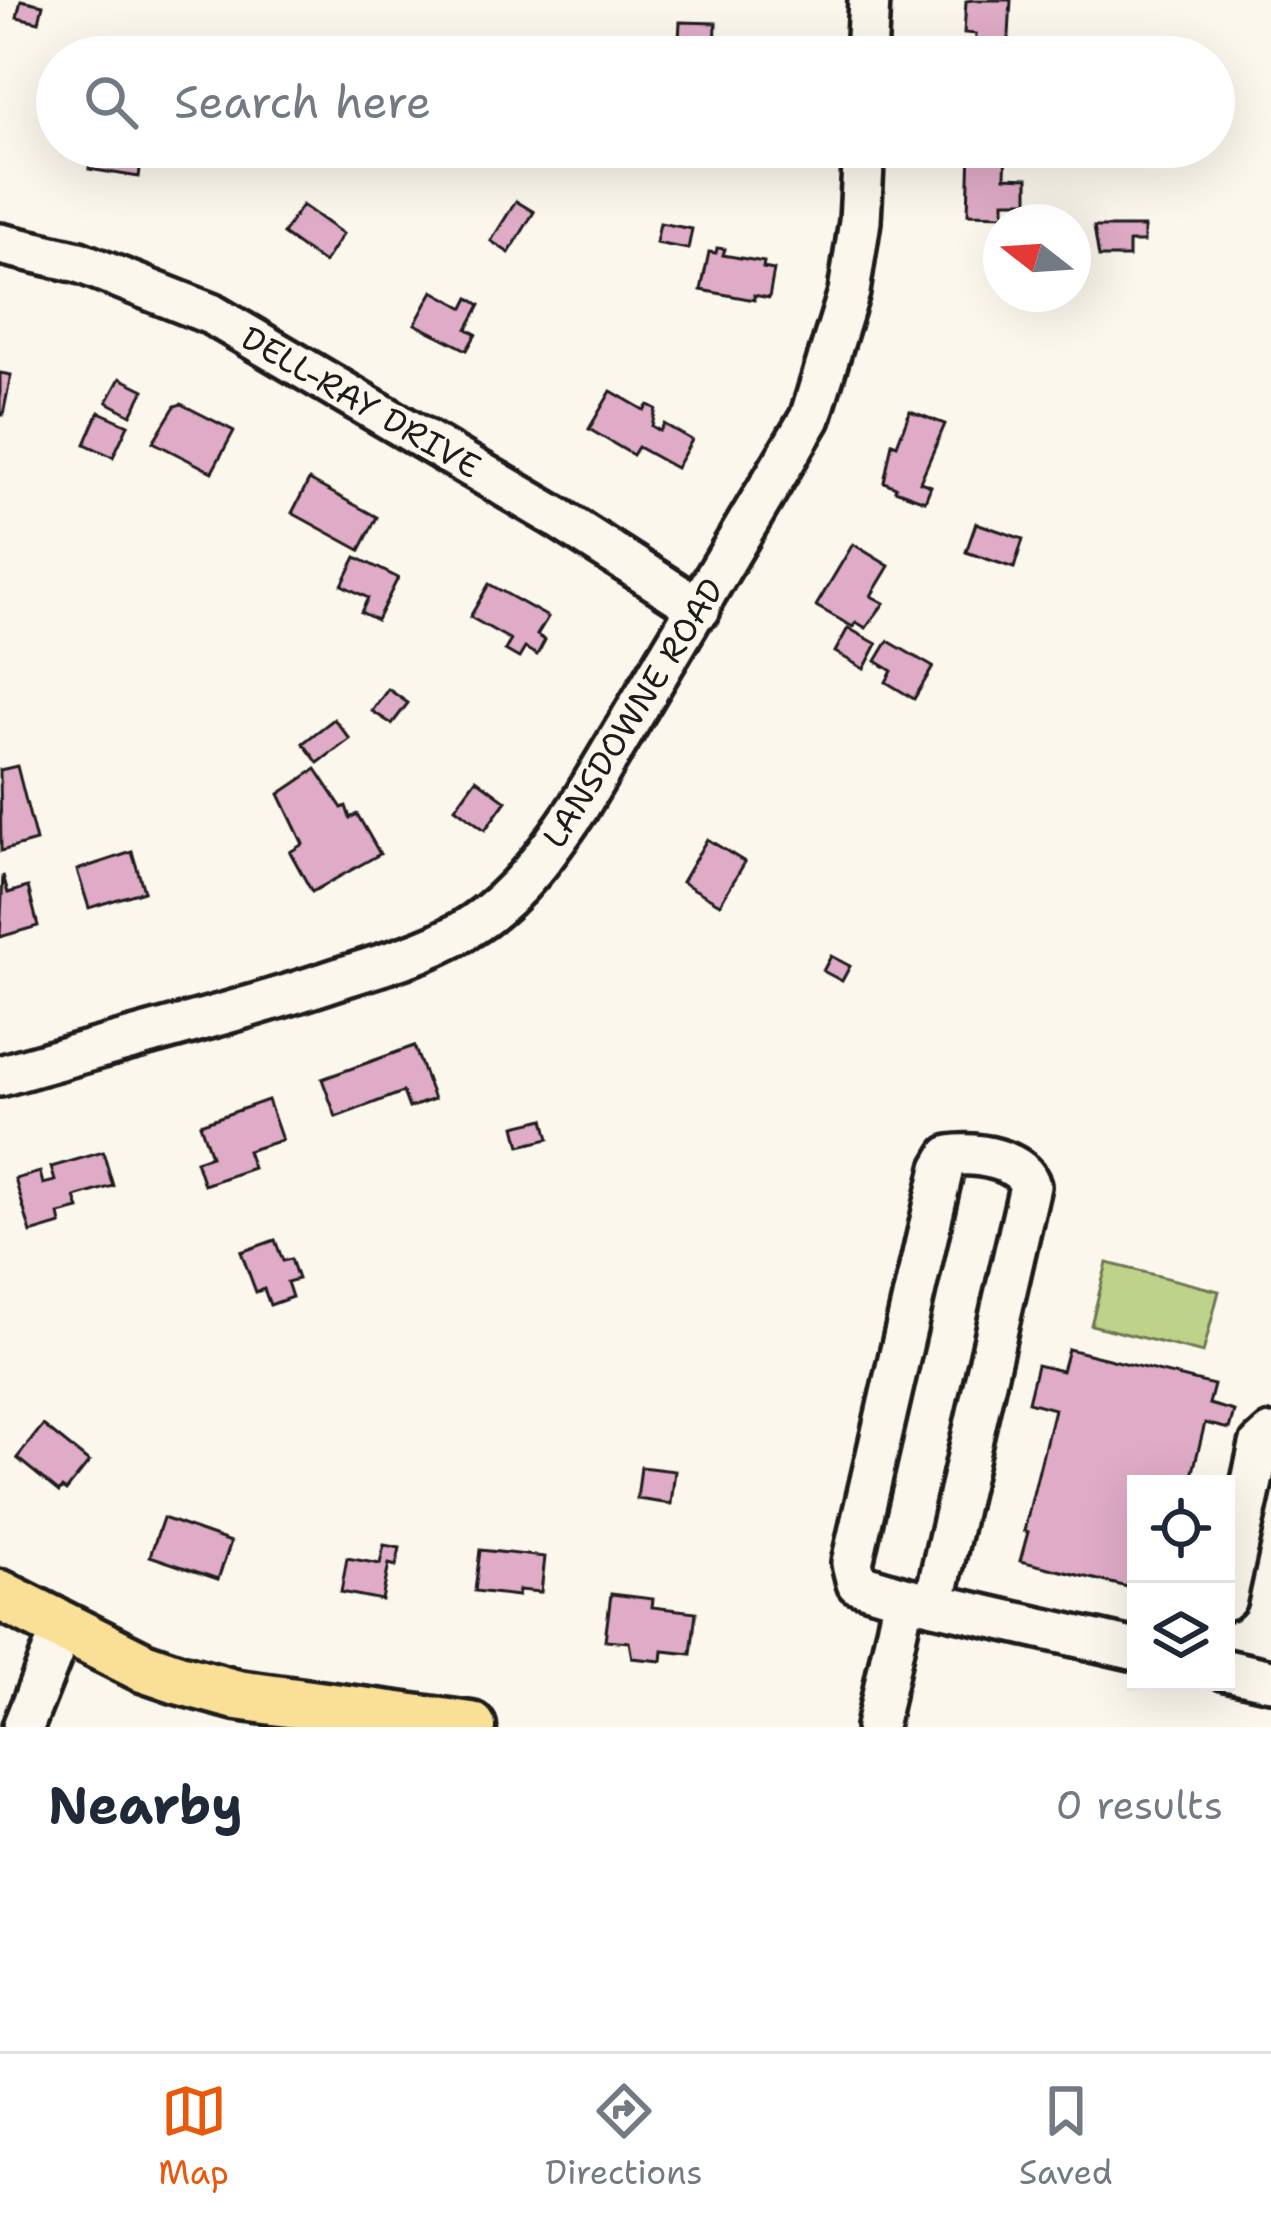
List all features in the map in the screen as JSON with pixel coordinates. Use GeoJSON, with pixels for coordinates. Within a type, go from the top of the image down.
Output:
{"type":"FeatureCollection","features":[{"type":"Feature","properties":{"kind":"main road"},"geometry":{"type":"LineString","coordinates":[[0,1595],[143,1667],[237,1695],[471,1727]]}},
{"type":"Feature","properties":{"kind":"street"},"geometry":{"type":"LineString","coordinates":[[867,36],[869,0]]}},
{"type":"Feature","properties":{"kind":"street","name":"LANSDOWNE ROAD"},"geometry":{"type":"LineString","coordinates":[[0,1076],[250,1009],[437,946],[510,895],[551,848],[700,609],[810,418],[849,292],[863,168]]}},
{"type":"Feature","properties":{"kind":"street","name":"DELL-RAY DRIVE"},"geometry":{"type":"LineString","coordinates":[[0,244],[79,262],[211,314],[558,518],[700,609]]}},
{"type":"Feature","properties":{"kind":"street"},"geometry":{"type":"LineString","coordinates":[[876,1727],[919,1600],[1030,1186],[1027,1174],[1015,1166],[965,1154],[950,1156],[943,1168],[852,1563],[857,1583],[919,1600],[1127,1648]]}},
{"type":"Feature","properties":{"kind":"street"},"geometry":{"type":"LineString","coordinates":[[1230,1583],[1258,1454],[1271,1435]]}},
{"type":"Feature","properties":{"kind":"street"},"geometry":{"type":"LineString","coordinates":[[22,1727],[62,1629]]}},
{"type":"Feature","properties":{"kind":"street"},"geometry":{"type":"LineString","coordinates":[[1235,1672],[1271,1680]]}},
{"type":"Feature","properties":{"kind":"green space"},"geometry":{"type":"Polygon","coordinates":[[[1107,1263],[1219,1291],[1203,1353],[1091,1325],[1107,1263]]]}},
{"type":"Feature","properties":{"kind":"building"},"geometry":{"type":"Polygon","coordinates":[[[21,0],[43,5],[39,22],[17,17],[21,0]]]}},
{"type":"Feature","properties":{"kind":"building"},"geometry":{"type":"Polygon","coordinates":[[[1011,0],[1009,36],[964,33],[966,1],[1011,0]]]}},
{"type":"Feature","properties":{"kind":"building"},"geometry":{"type":"Polygon","coordinates":[[[680,22],[716,23],[716,36],[679,36],[680,22]]]}},
{"type":"Feature","properties":{"kind":"building"},"geometry":{"type":"Polygon","coordinates":[[[89,168],[140,168],[139,177],[89,168]]]}},
{"type":"Feature","properties":{"kind":"building"},"geometry":{"type":"Polygon","coordinates":[[[969,168],[1005,168],[1005,177],[1028,178],[1028,201],[983,204],[983,214],[968,214],[969,168]]]}},
{"type":"Feature","properties":{"kind":"building"},"geometry":{"type":"Polygon","coordinates":[[[516,201],[534,212],[509,253],[491,241],[516,201]]]}},
{"type":"Feature","properties":{"kind":"building"},"geometry":{"type":"Polygon","coordinates":[[[302,205],[343,234],[324,263],[283,234],[302,205]]]}},
{"type":"Feature","properties":{"kind":"building"},"geometry":{"type":"Polygon","coordinates":[[[660,223],[692,229],[688,249],[656,243],[660,223]]]}},
{"type":"Feature","properties":{"kind":"building"},"geometry":{"type":"Polygon","coordinates":[[[1094,227],[1144,227],[1144,242],[1129,242],[1129,257],[1099,257],[1094,227]]]}},
{"type":"Feature","properties":{"kind":"building"},"geometry":{"type":"Polygon","coordinates":[[[717,248],[725,249],[723,255],[764,262],[763,268],[774,270],[769,298],[754,295],[754,300],[701,290],[709,252],[716,253],[717,248]]]}},
{"type":"Feature","properties":{"kind":"building"},"geometry":{"type":"Polygon","coordinates":[[[433,291],[464,308],[469,298],[480,305],[467,329],[476,334],[467,350],[415,324],[433,291]]]}},
{"type":"Feature","properties":{"kind":"building"},"geometry":{"type":"Polygon","coordinates":[[[0,373],[11,375],[3,415],[0,415],[0,373]]]}},
{"type":"Feature","properties":{"kind":"building"},"geometry":{"type":"Polygon","coordinates":[[[120,378],[144,390],[131,415],[107,402],[120,378]]]}},
{"type":"Feature","properties":{"kind":"building"},"geometry":{"type":"Polygon","coordinates":[[[611,391],[644,410],[648,405],[656,409],[652,426],[660,431],[664,424],[692,440],[676,468],[638,447],[633,455],[589,429],[611,391]]]}},
{"type":"Feature","properties":{"kind":"building"},"geometry":{"type":"Polygon","coordinates":[[[181,404],[234,431],[212,472],[153,442],[175,406],[181,404]]]}},
{"type":"Feature","properties":{"kind":"building"},"geometry":{"type":"Polygon","coordinates":[[[910,411],[945,424],[920,482],[931,486],[925,501],[884,482],[892,443],[897,445],[910,411]]]}},
{"type":"Feature","properties":{"kind":"building"},"geometry":{"type":"Polygon","coordinates":[[[99,412],[128,425],[113,457],[85,444],[99,412]]]}},
{"type":"Feature","properties":{"kind":"building"},"geometry":{"type":"Polygon","coordinates":[[[309,480],[377,517],[360,550],[292,513],[309,480]]]}},
{"type":"Feature","properties":{"kind":"building"},"geometry":{"type":"Polygon","coordinates":[[[976,523],[1023,539],[1014,568],[966,552],[976,523]]]}},
{"type":"Feature","properties":{"kind":"building"},"geometry":{"type":"Polygon","coordinates":[[[853,544],[889,566],[871,596],[884,603],[866,628],[856,622],[853,627],[816,606],[853,544]]]}},
{"type":"Feature","properties":{"kind":"building"},"geometry":{"type":"Polygon","coordinates":[[[356,557],[398,578],[377,620],[361,612],[368,598],[342,585],[356,557]]]}},
{"type":"Feature","properties":{"kind":"building"},"geometry":{"type":"Polygon","coordinates":[[[489,584],[548,617],[537,635],[545,640],[537,655],[525,648],[519,658],[505,650],[511,640],[470,617],[489,584]]]}},
{"type":"Feature","properties":{"kind":"building"},"geometry":{"type":"Polygon","coordinates":[[[848,628],[877,644],[864,669],[835,652],[848,628]]]}},
{"type":"Feature","properties":{"kind":"building"},"geometry":{"type":"Polygon","coordinates":[[[888,641],[933,667],[914,699],[886,682],[892,671],[876,661],[888,641]]]}},
{"type":"Feature","properties":{"kind":"building"},"geometry":{"type":"Polygon","coordinates":[[[388,689],[408,703],[392,724],[372,711],[388,689]]]}},
{"type":"Feature","properties":{"kind":"building"},"geometry":{"type":"Polygon","coordinates":[[[334,719],[350,739],[318,763],[303,743],[334,719]]]}},
{"type":"Feature","properties":{"kind":"building"},"geometry":{"type":"Polygon","coordinates":[[[17,766],[36,841],[1,851],[0,770],[17,766]]]}},
{"type":"Feature","properties":{"kind":"building"},"geometry":{"type":"Polygon","coordinates":[[[316,769],[350,818],[357,814],[380,854],[312,892],[290,852],[303,844],[279,794],[316,769]]]}},
{"type":"Feature","properties":{"kind":"building"},"geometry":{"type":"Polygon","coordinates":[[[476,779],[506,801],[485,830],[455,808],[476,779]]]}},
{"type":"Feature","properties":{"kind":"building"},"geometry":{"type":"Polygon","coordinates":[[[707,839],[745,862],[720,904],[682,882],[707,839]]]}},
{"type":"Feature","properties":{"kind":"building"},"geometry":{"type":"Polygon","coordinates":[[[132,852],[144,891],[89,908],[77,870],[132,852]]]}},
{"type":"Feature","properties":{"kind":"building"},"geometry":{"type":"Polygon","coordinates":[[[3,875],[8,893],[28,887],[38,926],[0,937],[3,875]]]}},
{"type":"Feature","properties":{"kind":"building"},"geometry":{"type":"Polygon","coordinates":[[[831,956],[850,966],[842,981],[823,971],[831,956]]]}},
{"type":"Feature","properties":{"kind":"building"},"geometry":{"type":"Polygon","coordinates":[[[414,1046],[434,1099],[409,1108],[403,1092],[336,1117],[322,1079],[414,1046]]]}},
{"type":"Feature","properties":{"kind":"building"},"geometry":{"type":"Polygon","coordinates":[[[268,1100],[282,1140],[247,1151],[253,1168],[204,1185],[196,1161],[211,1156],[200,1124],[268,1100]]]}},
{"type":"Feature","properties":{"kind":"building"},"geometry":{"type":"Polygon","coordinates":[[[544,1119],[549,1139],[520,1146],[515,1126],[544,1119]]]}},
{"type":"Feature","properties":{"kind":"building"},"geometry":{"type":"Polygon","coordinates":[[[103,1152],[113,1186],[75,1197],[79,1209],[59,1214],[61,1224],[31,1233],[15,1179],[40,1172],[43,1184],[55,1181],[51,1167],[103,1152]]]}},
{"type":"Feature","properties":{"kind":"building"},"geometry":{"type":"Polygon","coordinates":[[[275,1240],[283,1261],[291,1259],[298,1279],[287,1282],[292,1297],[270,1305],[264,1289],[256,1292],[241,1252],[275,1240]]]}},
{"type":"Feature","properties":{"kind":"building"},"geometry":{"type":"Polygon","coordinates":[[[1068,1349],[1214,1385],[1209,1404],[1234,1411],[1229,1429],[1205,1423],[1192,1475],[1127,1475],[1127,1587],[1020,1561],[1054,1409],[1028,1402],[1037,1365],[1062,1371],[1068,1349]]]}},
{"type":"Feature","properties":{"kind":"building"},"geometry":{"type":"Polygon","coordinates":[[[43,1425],[89,1462],[66,1491],[59,1492],[17,1458],[43,1425]]]}},
{"type":"Feature","properties":{"kind":"building"},"geometry":{"type":"Polygon","coordinates":[[[641,1467],[675,1471],[671,1504],[637,1499],[641,1467]]]}},
{"type":"Feature","properties":{"kind":"building"},"geometry":{"type":"Polygon","coordinates":[[[163,1518],[231,1542],[218,1579],[150,1556],[163,1518]]]}},
{"type":"Feature","properties":{"kind":"building"},"geometry":{"type":"Polygon","coordinates":[[[384,1545],[400,1548],[396,1566],[389,1564],[382,1600],[341,1592],[347,1558],[380,1564],[384,1545]]]}},
{"type":"Feature","properties":{"kind":"building"},"geometry":{"type":"Polygon","coordinates":[[[480,1550],[545,1557],[541,1592],[519,1590],[518,1596],[475,1591],[480,1550]]]}},
{"type":"Feature","properties":{"kind":"building"},"geometry":{"type":"Polygon","coordinates":[[[611,1594],[653,1599],[652,1607],[696,1612],[691,1654],[663,1651],[662,1661],[632,1658],[629,1642],[605,1640],[611,1594]]]}}]}
